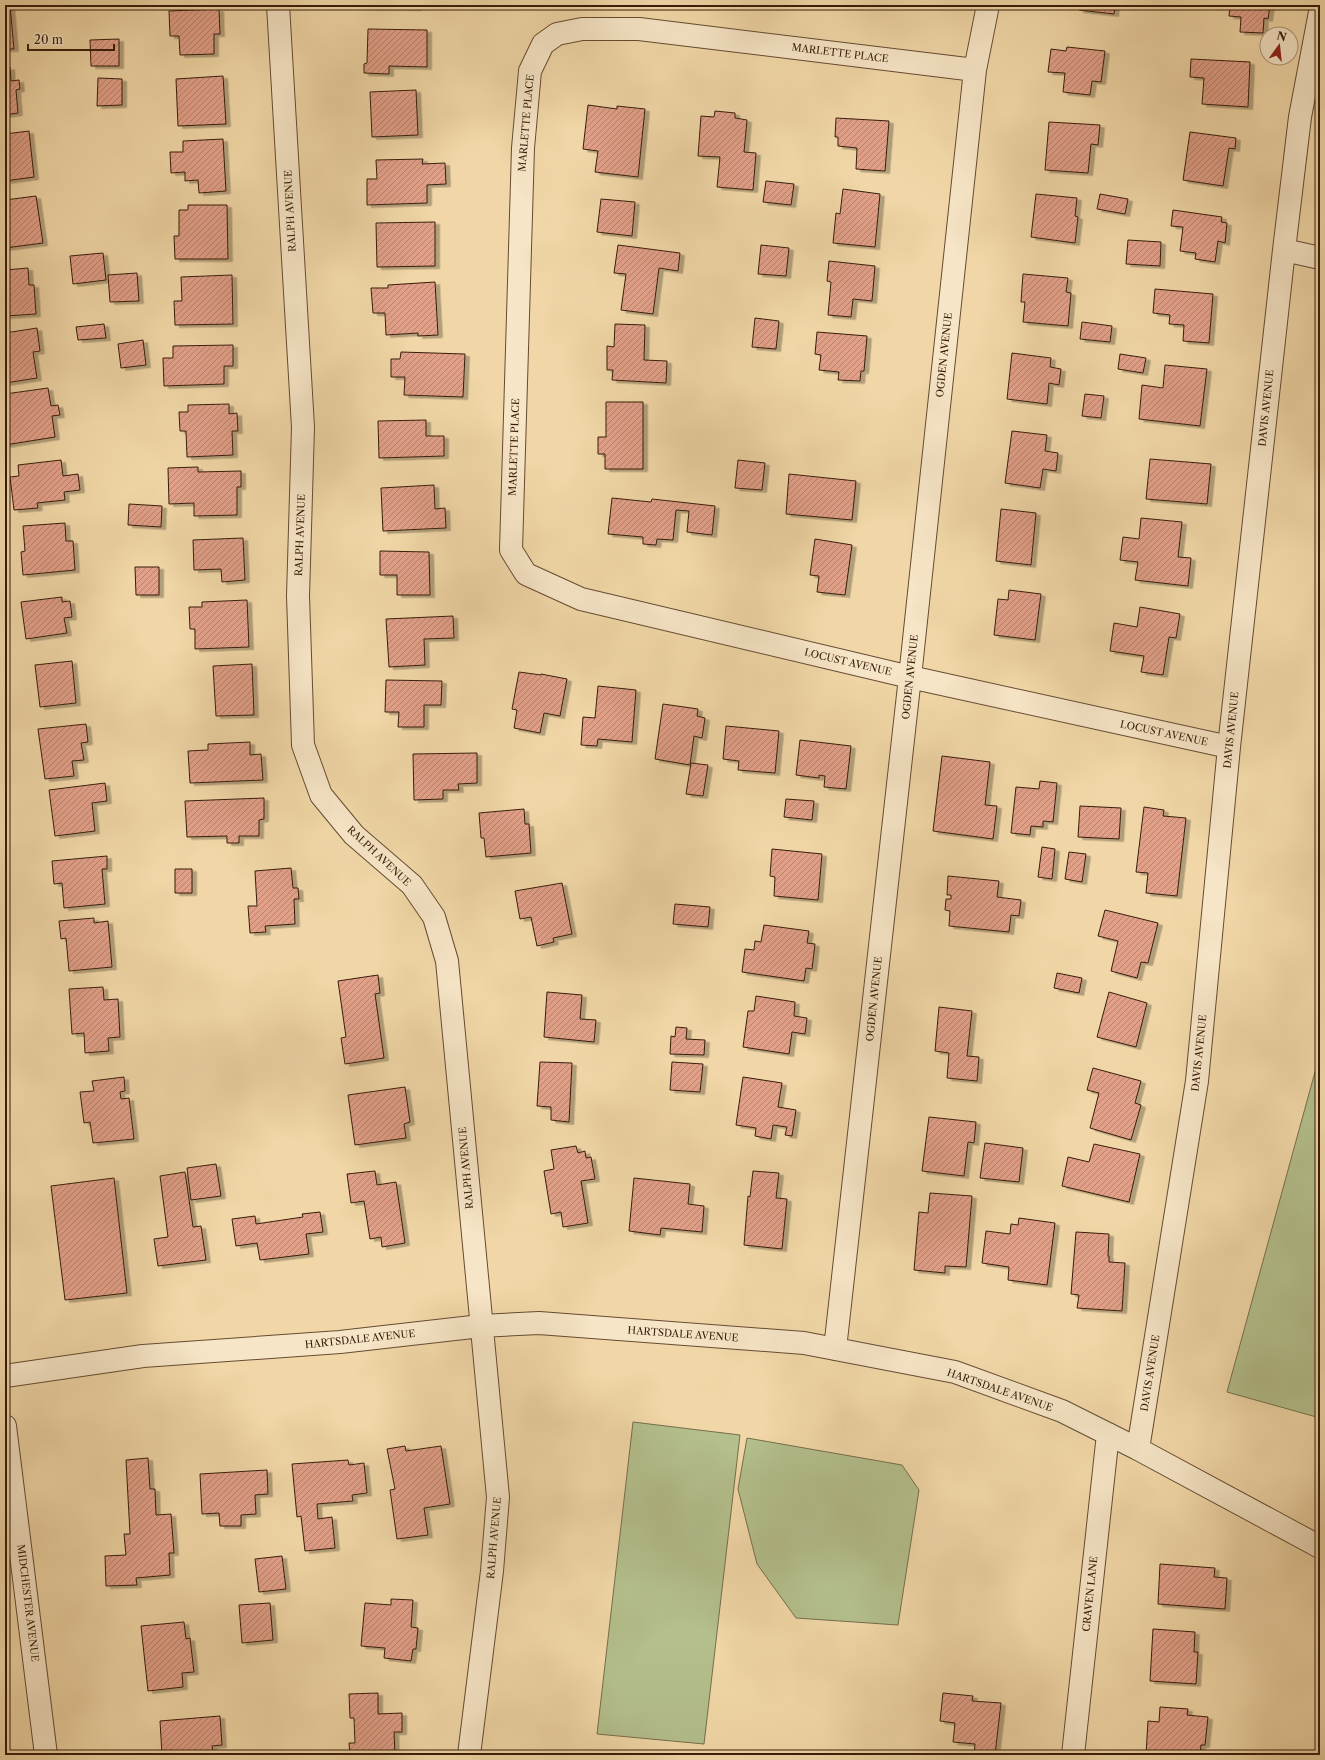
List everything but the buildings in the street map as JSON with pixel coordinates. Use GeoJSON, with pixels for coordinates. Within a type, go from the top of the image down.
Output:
{"type":"FeatureCollection","features":[{"type":"Feature","properties":{"kind":"street","name":"RALPH AVENUE"},"geometry":{"type":"LineString","coordinates":[[278,5],[303,427],[298,596],[303,745],[321,796],[354,835],[412,885],[434,917],[447,961],[480,1326],[498,1497],[492,1571],[469,1755]]}},
{"type":"Feature","properties":{"kind":"street","name":"OGDEN AVENUE"},"geometry":{"type":"LineString","coordinates":[[835,1349],[910,677],[975,70],[988,5]]}},
{"type":"Feature","properties":{"kind":"street","name":"DAVIS AVENUE"},"geometry":{"type":"LineString","coordinates":[[1138,1449],[1197,1081],[1229,747],[1284,250],[1300,117],[1320,12]]}},
{"type":"Feature","properties":{"kind":"street","name":"MARLETTE PLACE"},"geometry":{"type":"LineString","coordinates":[[541,581],[526,574],[511,550],[523,148],[530,71],[543,44],[557,34],[582,29],[640,29],[975,70]]}},
{"type":"Feature","properties":{"kind":"street"},"geometry":{"type":"LineString","coordinates":[[1284,250],[1320,258]]}},
{"type":"Feature","properties":{"kind":"street","name":"LOCUST AVENUE"},"geometry":{"type":"LineString","coordinates":[[541,581],[581,599],[910,677],[1229,747]]}},
{"type":"Feature","properties":{"kind":"street","name":"HARTSDALE AVENUE"},"geometry":{"type":"LineString","coordinates":[[5,1376],[143,1356],[340,1342],[480,1326],[539,1323],[804,1343],[955,1372],[1062,1411],[1138,1449],[1320,1547]]}},
{"type":"Feature","properties":{"kind":"street","name":"MIDCHESTER AVENUE"},"geometry":{"type":"LineString","coordinates":[[5,1426],[46,1755]]}},
{"type":"Feature","properties":{"kind":"street","name":"CRAVEN LANE"},"geometry":{"type":"LineString","coordinates":[[1073,1755],[1108,1434]]}},
{"type":"Feature","properties":{"kind":"green space"},"geometry":{"type":"Polygon","coordinates":[[[1318,1061],[1320,1062],[1320,1418],[1227,1392],[1318,1061]]]}},
{"type":"Feature","properties":{"kind":"green space"},"geometry":{"type":"Polygon","coordinates":[[[633,1422],[740,1435],[704,1744],[597,1734],[633,1422]]]}},
{"type":"Feature","properties":{"kind":"green space"},"geometry":{"type":"Polygon","coordinates":[[[747,1438],[902,1465],[919,1490],[898,1625],[796,1618],[757,1564],[738,1489],[747,1438]]]}}]}
